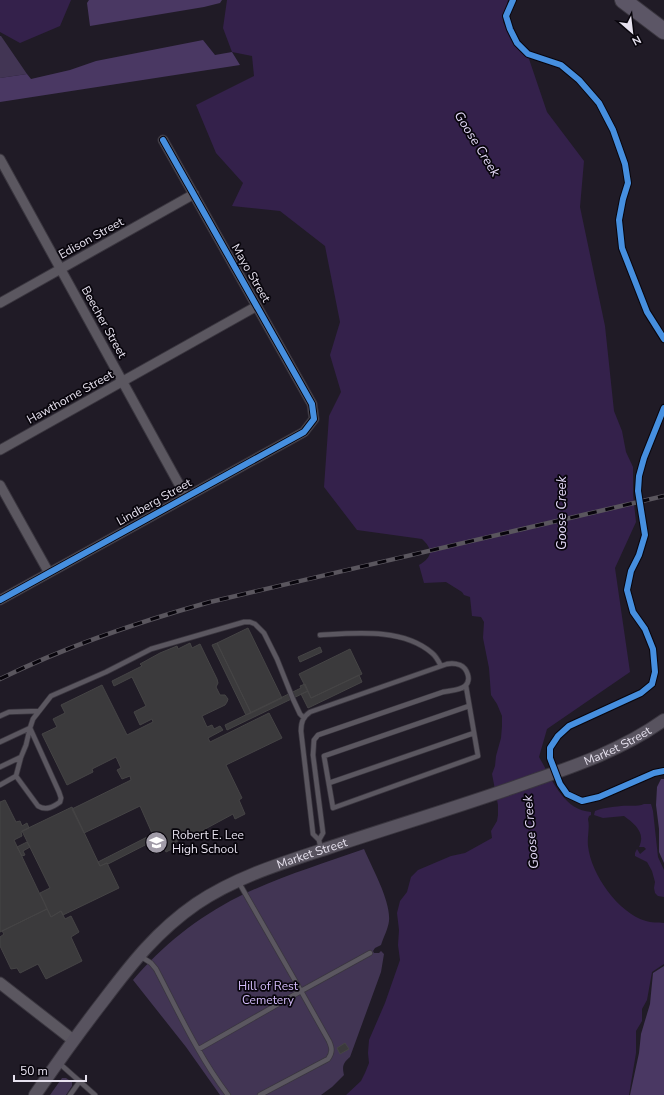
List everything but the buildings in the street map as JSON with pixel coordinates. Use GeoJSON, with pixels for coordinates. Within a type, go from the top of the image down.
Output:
{"type":"FeatureCollection","features":[{"type":"Feature","properties":{"kind":"highway"},"geometry":{"type":"LineString","coordinates":[[623,0],[664,31]]}},
{"type":"Feature","properties":{"kind":"main road","name":"Market Street"},"geometry":{"type":"LineString","coordinates":[[35,1095],[73,1040],[139,955],[160,931],[196,904],[264,868],[320,845],[470,803],[604,755],[634,739],[664,720]]}},
{"type":"Feature","properties":{"kind":"street","name":"Mayo Street"},"geometry":{"type":"LineString","coordinates":[[163,140],[312,404],[314,419]]}},
{"type":"Feature","properties":{"kind":"street","name":"Beecher Street"},"geometry":{"type":"LineString","coordinates":[[0,159],[186,497]]}},
{"type":"Feature","properties":{"kind":"street","name":"Edison Street"},"geometry":{"type":"LineString","coordinates":[[0,303],[194,194]]}},
{"type":"Feature","properties":{"kind":"street","name":"Hawthorne Street"},"geometry":{"type":"LineString","coordinates":[[0,450],[257,306]]}},
{"type":"Feature","properties":{"kind":"street","name":"Lindberg Street"},"geometry":{"type":"LineString","coordinates":[[0,600],[304,432],[314,419]]}},
{"type":"Feature","properties":{"kind":"street"},"geometry":{"type":"LineString","coordinates":[[0,486],[49,573]]}},
{"type":"Feature","properties":{"kind":"street"},"geometry":{"type":"LineString","coordinates":[[0,984],[73,1040]]}},
{"type":"Feature","properties":{"kind":"lane"},"geometry":{"type":"LineString","coordinates":[[0,785],[16,776],[33,718],[51,696],[106,672],[151,649],[234,624],[250,622],[260,628],[268,640],[293,699],[300,714],[304,718]]}},
{"type":"Feature","properties":{"kind":"lane"},"geometry":{"type":"LineString","coordinates":[[320,635],[362,632],[400,637],[421,645],[434,654],[441,666]]}},
{"type":"Feature","properties":{"kind":"lane"},"geometry":{"type":"LineString","coordinates":[[320,845],[313,834],[301,724],[304,718],[310,712],[441,666],[453,663],[459,664],[464,668],[468,675],[466,686],[478,756],[333,808],[324,756]]}},
{"type":"Feature","properties":{"kind":"lane"},"geometry":{"type":"LineString","coordinates":[[320,845],[323,833],[313,754],[314,740],[318,735],[443,692],[466,686]]}},
{"type":"Feature","properties":{"kind":"lane"},"geometry":{"type":"LineString","coordinates":[[313,754],[324,756],[469,706]]}},
{"type":"Feature","properties":{"kind":"lane"},"geometry":{"type":"LineString","coordinates":[[0,716],[10,712],[39,712]]}},
{"type":"Feature","properties":{"kind":"lane"},"geometry":{"type":"LineString","coordinates":[[0,742],[30,728]]}},
{"type":"Feature","properties":{"kind":"lane"},"geometry":{"type":"LineString","coordinates":[[16,776],[38,806],[42,809],[48,808],[60,802],[61,798],[59,792],[30,728]]}},
{"type":"Feature","properties":{"kind":"lane"},"geometry":{"type":"LineString","coordinates":[[329,783],[474,733]]}},
{"type":"Feature","properties":{"kind":"lane"},"geometry":{"type":"LineString","coordinates":[[0,767],[21,757]]}},
{"type":"Feature","properties":{"kind":"lane"},"geometry":{"type":"LineString","coordinates":[[238,881],[329,1041],[332,1049],[332,1054],[328,1059],[260,1095]]}},
{"type":"Feature","properties":{"kind":"lane"},"geometry":{"type":"LineString","coordinates":[[199,1049],[370,953]]}},
{"type":"Feature","properties":{"kind":"lane"},"geometry":{"type":"LineString","coordinates":[[139,955],[151,963],[156,969],[178,1014],[228,1095]]}},
{"type":"Feature","properties":{"kind":"lane"},"geometry":{"type":"LineString","coordinates":[[58,1062],[96,1095]]}},
{"type":"Feature","properties":{"kind":"lane"},"geometry":{"type":"LineString","coordinates":[[70,1095],[80,1081]]}},
{"type":"Feature","properties":{"kind":"green space"},"geometry":{"type":"Polygon","coordinates":[[[1,36],[27,74],[0,78],[1,36]]]}},
{"type":"Feature","properties":{"kind":"green space","name":"Hill of Rest Cemetery"},"geometry":{"type":"Polygon","coordinates":[[[364,849],[384,894],[389,913],[389,921],[381,945],[373,951],[374,953],[379,953],[381,951],[384,954],[381,972],[350,1057],[344,1065],[344,1075],[321,1095],[220,1095],[186,1047],[133,980],[144,967],[181,933],[223,905],[269,883],[364,849]]]}},
{"type":"Feature","properties":{"kind":"green space"},"geometry":{"type":"Polygon","coordinates":[[[62,1078],[66,1078],[72,1082],[72,1086],[66,1095],[50,1095],[62,1078]]]}},
{"type":"Feature","properties":{"kind":"shaded area"},"geometry":{"type":"Polygon","coordinates":[[[89,0],[222,0],[220,3],[204,7],[90,26],[87,3],[89,0]]]}},
{"type":"Feature","properties":{"kind":"shaded area"},"geometry":{"type":"Polygon","coordinates":[[[203,40],[215,55],[232,52],[240,65],[0,102],[0,78],[27,74],[31,79],[70,70],[96,61],[203,40]]]}},
{"type":"Feature","properties":{"kind":"shaded area"},"geometry":{"type":"Polygon","coordinates":[[[661,779],[664,779],[664,863],[659,852],[659,829],[656,805],[657,787],[661,779]]]}},
{"type":"Feature","properties":{"kind":"shaded area"},"geometry":{"type":"Polygon","coordinates":[[[664,966],[664,1095],[630,1095],[639,1053],[641,1034],[650,1004],[653,973],[664,966]]]}},
{"type":"Feature","properties":{"kind":"water"},"geometry":{"type":"Polygon","coordinates":[[[0,0],[71,0],[60,26],[20,43],[0,32],[0,0]]]}},
{"type":"Feature","properties":{"kind":"water","name":"Goose Creek"},"geometry":{"type":"Polygon","coordinates":[[[227,0],[508,0],[503,22],[513,41],[528,56],[547,112],[584,161],[580,207],[605,326],[614,411],[622,431],[626,452],[633,467],[633,494],[636,522],[615,568],[630,672],[547,729],[539,757],[559,792],[566,800],[581,810],[591,812],[588,819],[588,846],[590,857],[600,880],[608,891],[616,901],[636,917],[648,922],[664,923],[664,964],[652,972],[647,1000],[642,1009],[642,1021],[636,1031],[636,1053],[629,1095],[346,1095],[361,1081],[369,1063],[369,1040],[385,1003],[400,960],[397,913],[400,901],[407,892],[411,877],[418,870],[451,856],[465,853],[492,838],[491,831],[497,821],[498,805],[492,774],[501,738],[502,716],[491,695],[489,668],[483,638],[484,622],[481,617],[472,616],[470,597],[464,595],[462,592],[446,582],[424,583],[419,565],[427,559],[430,550],[422,539],[357,530],[324,487],[329,416],[341,392],[330,355],[340,322],[325,246],[280,211],[232,206],[243,183],[216,153],[196,105],[254,76],[252,56],[232,52],[223,28],[227,0]]]}},
{"type":"Feature","properties":{"kind":"water"},"geometry":{"type":"Polygon","coordinates":[[[651,804],[653,811],[658,857],[664,870],[664,897],[658,896],[655,893],[655,882],[652,871],[647,862],[635,856],[637,849],[640,854],[646,849],[644,847],[639,847],[641,837],[638,829],[624,816],[603,818],[594,815],[595,811],[604,808],[651,804]]]}},
{"type":"Feature","properties":{"kind":"railway"},"geometry":{"type":"LineString","coordinates":[[0,679],[77,645],[156,618],[210,602],[664,496]]}},
{"type":"Feature","properties":{"kind":"cycle path"},"geometry":{"type":"LineString","coordinates":[[513,0],[506,16],[510,29],[517,43],[528,54],[561,65],[579,80],[599,103],[613,130],[625,164],[628,183],[619,220],[622,248],[647,312],[664,339]]}},
{"type":"Feature","properties":{"kind":"cycle path"},"geometry":{"type":"LineString","coordinates":[[0,600],[304,432],[314,419],[312,404],[163,140]]}},
{"type":"Feature","properties":{"kind":"cycle path"},"geometry":{"type":"LineString","coordinates":[[664,408],[644,458],[639,476],[638,491],[645,535],[639,555],[631,571],[627,590],[633,612],[645,629],[653,649],[655,672],[652,684],[641,693],[569,726],[558,736],[550,748],[550,758],[560,784],[567,794],[582,801],[599,797],[654,773],[664,771]]}},
{"type":"Feature","properties":{"kind":"place","name":"Robert E. Lee High School"},"geometry":{"type":"Point","coordinates":[157,842]}}]}
